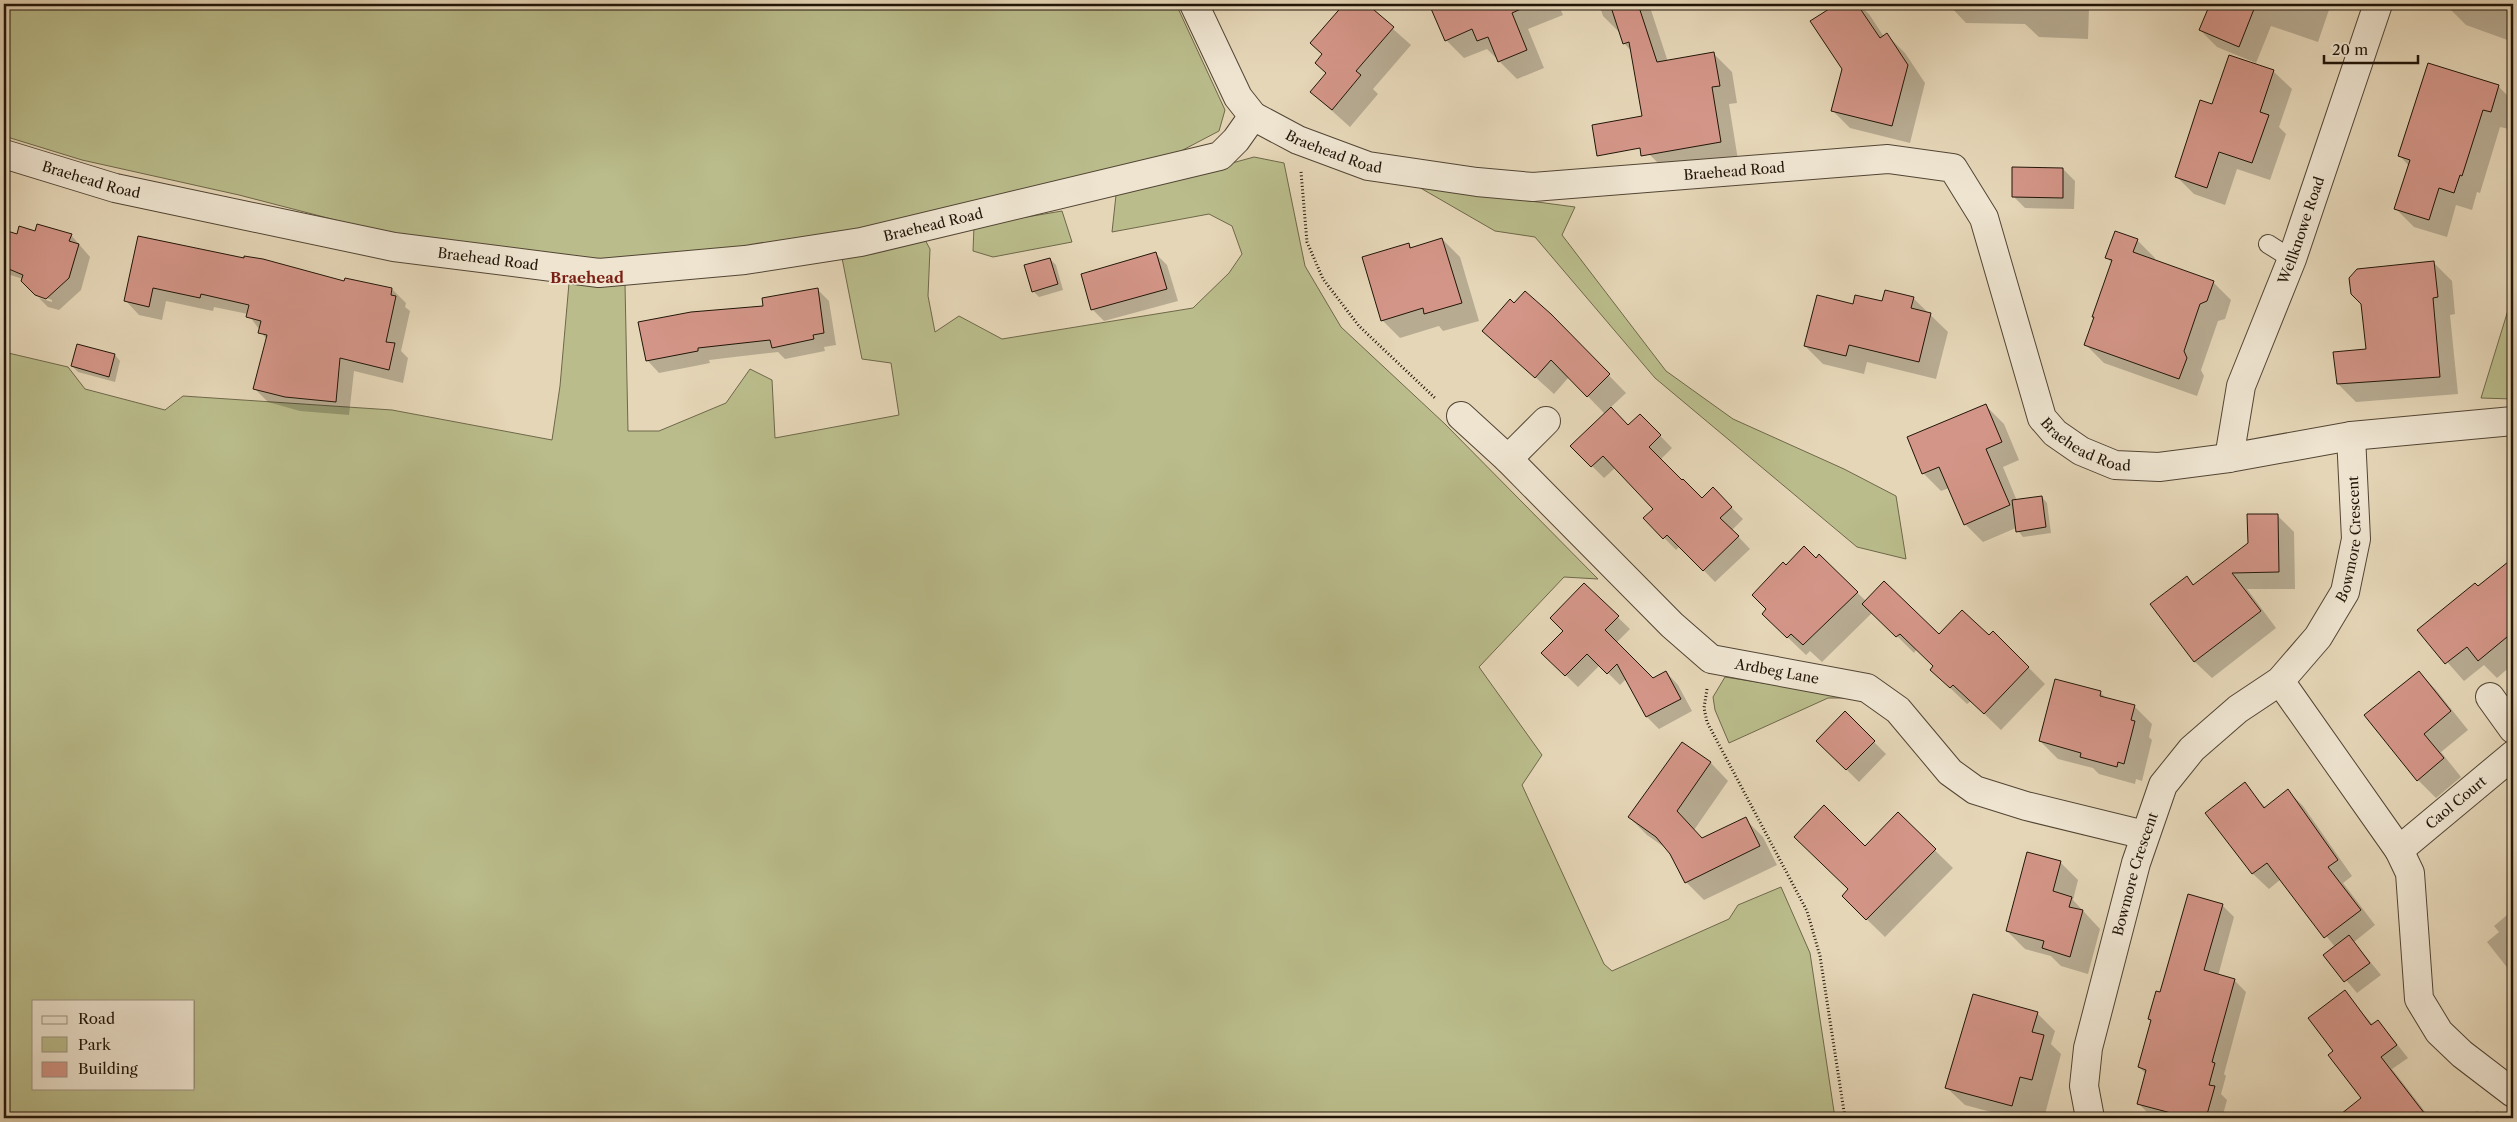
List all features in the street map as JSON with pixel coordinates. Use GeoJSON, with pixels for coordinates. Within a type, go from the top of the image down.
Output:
{"type":"FeatureCollection","features":[{"type":"Feature","properties":{"kind":"street","name":"Wellknowe Road"},"geometry":{"type":"LineString","coordinates":[[2229,458],[2240,386],[2292,259],[2378,4]]}},
{"type":"Feature","properties":{"kind":"street"},"geometry":{"type":"LineString","coordinates":[[1198,5],[1238,98],[1253,116]]}},
{"type":"Feature","properties":{"kind":"street","name":"Braehead Road"},"geometry":{"type":"LineString","coordinates":[[4,154],[115,188],[394,247],[599,273],[745,260],[861,242],[1220,156],[1236,140],[1253,116],[1298,140],[1368,166],[1533,187],[1888,159],[1953,168],[1984,218],[2042,418],[2055,433],[2082,451],[2115,465],[2159,467],[2229,458],[2351,436],[2513,421]]}},
{"type":"Feature","properties":{"kind":"street"},"geometry":{"type":"LineString","coordinates":[[1461,416],[1508,459],[1672,625],[1711,659]]}},
{"type":"Feature","properties":{"kind":"street"},"geometry":{"type":"LineString","coordinates":[[1508,459],[1546,421]]}},
{"type":"Feature","properties":{"kind":"street","name":"Bowmore Crescent"},"geometry":{"type":"LineString","coordinates":[[2090,1118],[2084,1086],[2088,1048],[2145,835],[2163,785],[2192,749],[2238,709],[2280,681],[2318,637],[2345,592],[2356,539],[2351,436]]}},
{"type":"Feature","properties":{"kind":"street","name":"Ardbeg Lane"},"geometry":{"type":"LineString","coordinates":[[1711,659],[1868,688],[1898,710],[1950,772],[1975,790],[2026,806],[2145,835]]}},
{"type":"Feature","properties":{"kind":"street"},"geometry":{"type":"LineString","coordinates":[[2280,681],[2399,850],[2410,873],[2419,999],[2439,1032],[2462,1054],[2513,1093]]}},
{"type":"Feature","properties":{"kind":"street"},"geometry":{"type":"LineString","coordinates":[[2490,697],[2513,729]]}},
{"type":"Feature","properties":{"kind":"street","name":"Caol Court"},"geometry":{"type":"LineString","coordinates":[[2399,850],[2513,755]]}},
{"type":"Feature","properties":{"kind":"lane"},"geometry":{"type":"LineString","coordinates":[[2268,244],[2292,259]]}},
{"type":"Feature","properties":{"kind":"path"},"geometry":{"type":"LineString","coordinates":[[1298,140],[1307,242],[1322,278],[1359,326],[1430,395],[1461,416]]}},
{"type":"Feature","properties":{"kind":"path"},"geometry":{"type":"LineString","coordinates":[[1711,659],[1704,708],[1707,722],[1807,911],[1820,956],[1845,1118]]}},
{"type":"Feature","properties":{"kind":"green space"},"geometry":{"type":"Polygon","coordinates":[[[4,4],[1176,4],[1225,110],[1219,131],[1179,152],[798,244],[597,264],[374,230],[239,195],[82,160],[4,136],[4,4]]]}},
{"type":"Feature","properties":{"kind":"green space"},"geometry":{"type":"Polygon","coordinates":[[[1254,157],[1284,163],[1305,266],[1341,327],[1445,424],[1598,579],[1564,577],[1479,667],[1542,755],[1522,785],[1604,964],[1612,971],[1729,919],[1738,905],[1781,887],[1810,953],[1835,1118],[4,1118],[4,352],[68,367],[85,389],[165,410],[183,396],[392,410],[552,440],[560,386],[569,283],[625,284],[628,431],[659,431],[726,403],[750,369],[772,380],[775,438],[899,415],[891,363],[862,359],[842,258],[924,238],[930,249],[928,296],[935,332],[959,316],[1002,339],[1193,308],[1229,273],[1242,254],[1232,226],[1209,214],[1112,232],[1116,195],[1254,157]]]}},
{"type":"Feature","properties":{"kind":"green space"},"geometry":{"type":"Polygon","coordinates":[[[1417,186],[1575,207],[1562,235],[1666,371],[1733,419],[1844,469],[1896,496],[1906,559],[1857,547],[1655,378],[1535,237],[1495,231],[1417,186]]]}},
{"type":"Feature","properties":{"kind":"green space"},"geometry":{"type":"Polygon","coordinates":[[[1062,211],[1072,242],[993,257],[973,251],[974,226],[1062,211]]]}},
{"type":"Feature","properties":{"kind":"green space"},"geometry":{"type":"Polygon","coordinates":[[[2513,294],[2513,399],[2481,398],[2513,294]]]}},
{"type":"Feature","properties":{"kind":"green space"},"geometry":{"type":"Polygon","coordinates":[[[1725,677],[1857,698],[1828,698],[1729,743],[1715,710],[1713,697],[1725,677]]]}},
{"type":"Feature","properties":{"kind":"building"},"geometry":{"type":"Polygon","coordinates":[[[1344,4],[1367,4],[1394,27],[1356,71],[1361,75],[1332,110],[1310,92],[1326,73],[1315,63],[1322,54],[1310,43],[1344,4]]]}},
{"type":"Feature","properties":{"kind":"building"},"geometry":{"type":"Polygon","coordinates":[[[1429,4],[1532,4],[1512,13],[1527,50],[1498,62],[1488,37],[1477,41],[1472,29],[1445,41],[1429,4]]]}},
{"type":"Feature","properties":{"kind":"building"},"geometry":{"type":"Polygon","coordinates":[[[1610,4],[1638,4],[1657,62],[1714,52],[1720,86],[1712,87],[1721,142],[1641,156],[1640,148],[1597,156],[1592,125],[1642,116],[1629,42],[1623,44],[1610,4]]]}},
{"type":"Feature","properties":{"kind":"building"},"geometry":{"type":"Polygon","coordinates":[[[1837,4],[1857,4],[1880,38],[1887,33],[1908,65],[1892,126],[1831,111],[1842,69],[1810,21],[1837,4]]]}},
{"type":"Feature","properties":{"kind":"building"},"geometry":{"type":"Polygon","coordinates":[[[2210,4],[2256,4],[2239,47],[2199,30],[2210,4]]]}},
{"type":"Feature","properties":{"kind":"building"},"geometry":{"type":"Polygon","coordinates":[[[2229,55],[2274,70],[2260,112],[2269,115],[2252,163],[2219,152],[2207,188],[2175,177],[2200,100],[2212,104],[2229,55]]]}},
{"type":"Feature","properties":{"kind":"building"},"geometry":{"type":"Polygon","coordinates":[[[2428,63],[2499,85],[2491,112],[2483,110],[2462,176],[2460,175],[2454,193],[2439,188],[2429,220],[2394,209],[2410,160],[2398,156],[2428,63]]]}},
{"type":"Feature","properties":{"kind":"building"},"geometry":{"type":"Polygon","coordinates":[[[2012,167],[2063,168],[2063,198],[2012,197],[2012,167]]]}},
{"type":"Feature","properties":{"kind":"building"},"geometry":{"type":"Polygon","coordinates":[[[37,224],[72,234],[69,241],[79,244],[69,278],[46,299],[35,295],[21,281],[23,275],[4,267],[4,230],[17,234],[19,226],[35,231],[37,224]]]}},
{"type":"Feature","properties":{"kind":"building"},"geometry":{"type":"Polygon","coordinates":[[[2115,231],[2138,239],[2133,252],[2214,281],[2207,301],[2200,304],[2184,351],[2187,358],[2179,379],[2084,345],[2112,260],[2105,258],[2115,231]]]}},
{"type":"Feature","properties":{"kind":"building"},"geometry":{"type":"Polygon","coordinates":[[[138,236],[244,258],[244,256],[263,259],[344,281],[345,278],[392,288],[391,295],[396,296],[386,342],[395,343],[389,370],[340,358],[336,402],[285,397],[253,389],[267,335],[258,333],[261,321],[246,317],[249,305],[201,294],[200,298],[153,288],[149,307],[124,301],[138,236]]]}},
{"type":"Feature","properties":{"kind":"building"},"geometry":{"type":"Polygon","coordinates":[[[1442,238],[1462,303],[1424,314],[1423,308],[1381,321],[1362,257],[1409,243],[1410,248],[1442,238]]]}},
{"type":"Feature","properties":{"kind":"building"},"geometry":{"type":"Polygon","coordinates":[[[1156,252],[1167,289],[1091,310],[1081,274],[1156,252]]]}},
{"type":"Feature","properties":{"kind":"building"},"geometry":{"type":"Polygon","coordinates":[[[1050,258],[1058,284],[1032,292],[1024,265],[1050,258]]]}},
{"type":"Feature","properties":{"kind":"building"},"geometry":{"type":"Polygon","coordinates":[[[2434,261],[2438,297],[2433,298],[2440,377],[2337,384],[2333,352],[2366,349],[2361,304],[2351,294],[2349,278],[2357,269],[2434,261]]]}},
{"type":"Feature","properties":{"kind":"building"},"geometry":{"type":"Polygon","coordinates":[[[818,288],[824,333],[813,335],[814,339],[772,348],[770,340],[698,348],[698,351],[646,361],[638,322],[691,312],[763,306],[762,298],[818,288]]]}},
{"type":"Feature","properties":{"kind":"building"},"geometry":{"type":"Polygon","coordinates":[[[1885,290],[1914,297],[1911,308],[1931,313],[1919,362],[1849,345],[1846,356],[1804,346],[1817,295],[1853,304],[1855,295],[1882,301],[1885,290]]]}},
{"type":"Feature","properties":{"kind":"building"},"geometry":{"type":"Polygon","coordinates":[[[1525,291],[1551,314],[1610,374],[1587,397],[1551,360],[1535,378],[1482,331],[1510,299],[1514,303],[1525,291]]]}},
{"type":"Feature","properties":{"kind":"building"},"geometry":{"type":"Polygon","coordinates":[[[77,344],[115,354],[109,377],[71,366],[77,344]]]}},
{"type":"Feature","properties":{"kind":"building"},"geometry":{"type":"Polygon","coordinates":[[[1986,404],[2002,442],[1986,449],[2010,505],[1964,525],[1939,467],[1922,474],[1907,437],[1986,404]]]}},
{"type":"Feature","properties":{"kind":"building"},"geometry":{"type":"Polygon","coordinates":[[[1611,407],[1628,425],[1640,414],[1661,435],[1649,447],[1702,498],[1713,487],[1732,507],[1720,518],[1739,536],[1703,571],[1667,535],[1663,539],[1643,518],[1653,509],[1603,456],[1591,467],[1570,446],[1611,407]]]}},
{"type":"Feature","properties":{"kind":"building"},"geometry":{"type":"Polygon","coordinates":[[[2042,496],[2046,527],[2016,532],[2012,500],[2042,496]]]}},
{"type":"Feature","properties":{"kind":"building"},"geometry":{"type":"Polygon","coordinates":[[[2247,514],[2278,514],[2279,572],[2232,573],[2261,611],[2194,662],[2150,604],[2187,576],[2193,585],[2248,543],[2247,514]]]}},
{"type":"Feature","properties":{"kind":"building"},"geometry":{"type":"Polygon","coordinates":[[[1804,546],[1816,558],[1819,554],[1858,592],[1803,645],[1791,634],[1787,638],[1762,614],[1766,609],[1752,595],[1783,562],[1786,565],[1804,546]]]}},
{"type":"Feature","properties":{"kind":"building"},"geometry":{"type":"Polygon","coordinates":[[[2513,558],[2513,632],[2478,661],[2467,647],[2445,664],[2417,630],[2475,583],[2478,586],[2513,558]]]}},
{"type":"Feature","properties":{"kind":"building"},"geometry":{"type":"Polygon","coordinates":[[[1884,581],[1939,634],[1962,610],[1989,635],[1993,631],[2029,667],[1984,714],[1953,685],[1950,688],[1930,670],[1933,666],[1900,634],[1896,637],[1862,604],[1884,581]]]}},
{"type":"Feature","properties":{"kind":"building"},"geometry":{"type":"Polygon","coordinates":[[[1584,583],[1619,616],[1605,630],[1653,678],[1666,671],[1681,699],[1646,717],[1617,664],[1607,674],[1587,654],[1565,676],[1541,653],[1563,631],[1550,618],[1584,583]]]}},
{"type":"Feature","properties":{"kind":"building"},"geometry":{"type":"Polygon","coordinates":[[[2419,671],[2451,711],[2424,734],[2444,758],[2417,781],[2364,715],[2419,671]]]}},
{"type":"Feature","properties":{"kind":"building"},"geometry":{"type":"Polygon","coordinates":[[[2055,679],[2101,691],[2100,696],[2135,705],[2131,720],[2135,721],[2124,764],[2118,762],[2117,767],[2080,757],[2081,753],[2039,741],[2055,679]]]}},
{"type":"Feature","properties":{"kind":"building"},"geometry":{"type":"Polygon","coordinates":[[[1845,711],[1875,741],[1846,770],[1816,741],[1845,711]]]}},
{"type":"Feature","properties":{"kind":"building"},"geometry":{"type":"Polygon","coordinates":[[[1682,742],[1711,762],[1677,811],[1702,838],[1746,817],[1760,846],[1685,883],[1670,854],[1656,837],[1628,817],[1682,742]]]}},
{"type":"Feature","properties":{"kind":"building"},"geometry":{"type":"Polygon","coordinates":[[[2245,782],[2264,808],[2288,789],[2338,860],[2328,867],[2361,910],[2324,938],[2267,863],[2252,874],[2205,813],[2245,782]]]}},
{"type":"Feature","properties":{"kind":"building"},"geometry":{"type":"Polygon","coordinates":[[[1824,805],[1865,846],[1898,812],[1936,849],[1866,920],[1842,896],[1848,889],[1794,837],[1824,805]]]}},
{"type":"Feature","properties":{"kind":"building"},"geometry":{"type":"Polygon","coordinates":[[[2027,852],[2061,861],[2053,891],[2072,897],[2069,907],[2083,910],[2070,957],[2042,948],[2044,941],[2006,931],[2027,852]]]}},
{"type":"Feature","properties":{"kind":"building"},"geometry":{"type":"Polygon","coordinates":[[[2188,894],[2223,904],[2204,970],[2235,979],[2212,1062],[2215,1063],[2209,1085],[2215,1086],[2206,1118],[2190,1118],[2137,1104],[2146,1070],[2138,1067],[2151,1020],[2148,1019],[2156,991],[2160,992],[2188,894]]]}},
{"type":"Feature","properties":{"kind":"building"},"geometry":{"type":"Polygon","coordinates":[[[2349,935],[2370,963],[2344,982],[2323,955],[2349,935]]]}},
{"type":"Feature","properties":{"kind":"building"},"geometry":{"type":"Polygon","coordinates":[[[2345,990],[2371,1025],[2378,1020],[2397,1045],[2381,1057],[2428,1118],[2336,1118],[2361,1098],[2328,1055],[2333,1051],[2308,1018],[2345,990]]]}},
{"type":"Feature","properties":{"kind":"building"},"geometry":{"type":"Polygon","coordinates":[[[1973,994],[2038,1012],[2032,1032],[2044,1035],[2032,1080],[2020,1077],[2012,1106],[1945,1088],[1973,994]]]}},
{"type":"Feature","properties":{"kind":"district","name":"Braehead"},"geometry":{"type":"Point","coordinates":[587,277]}}]}
